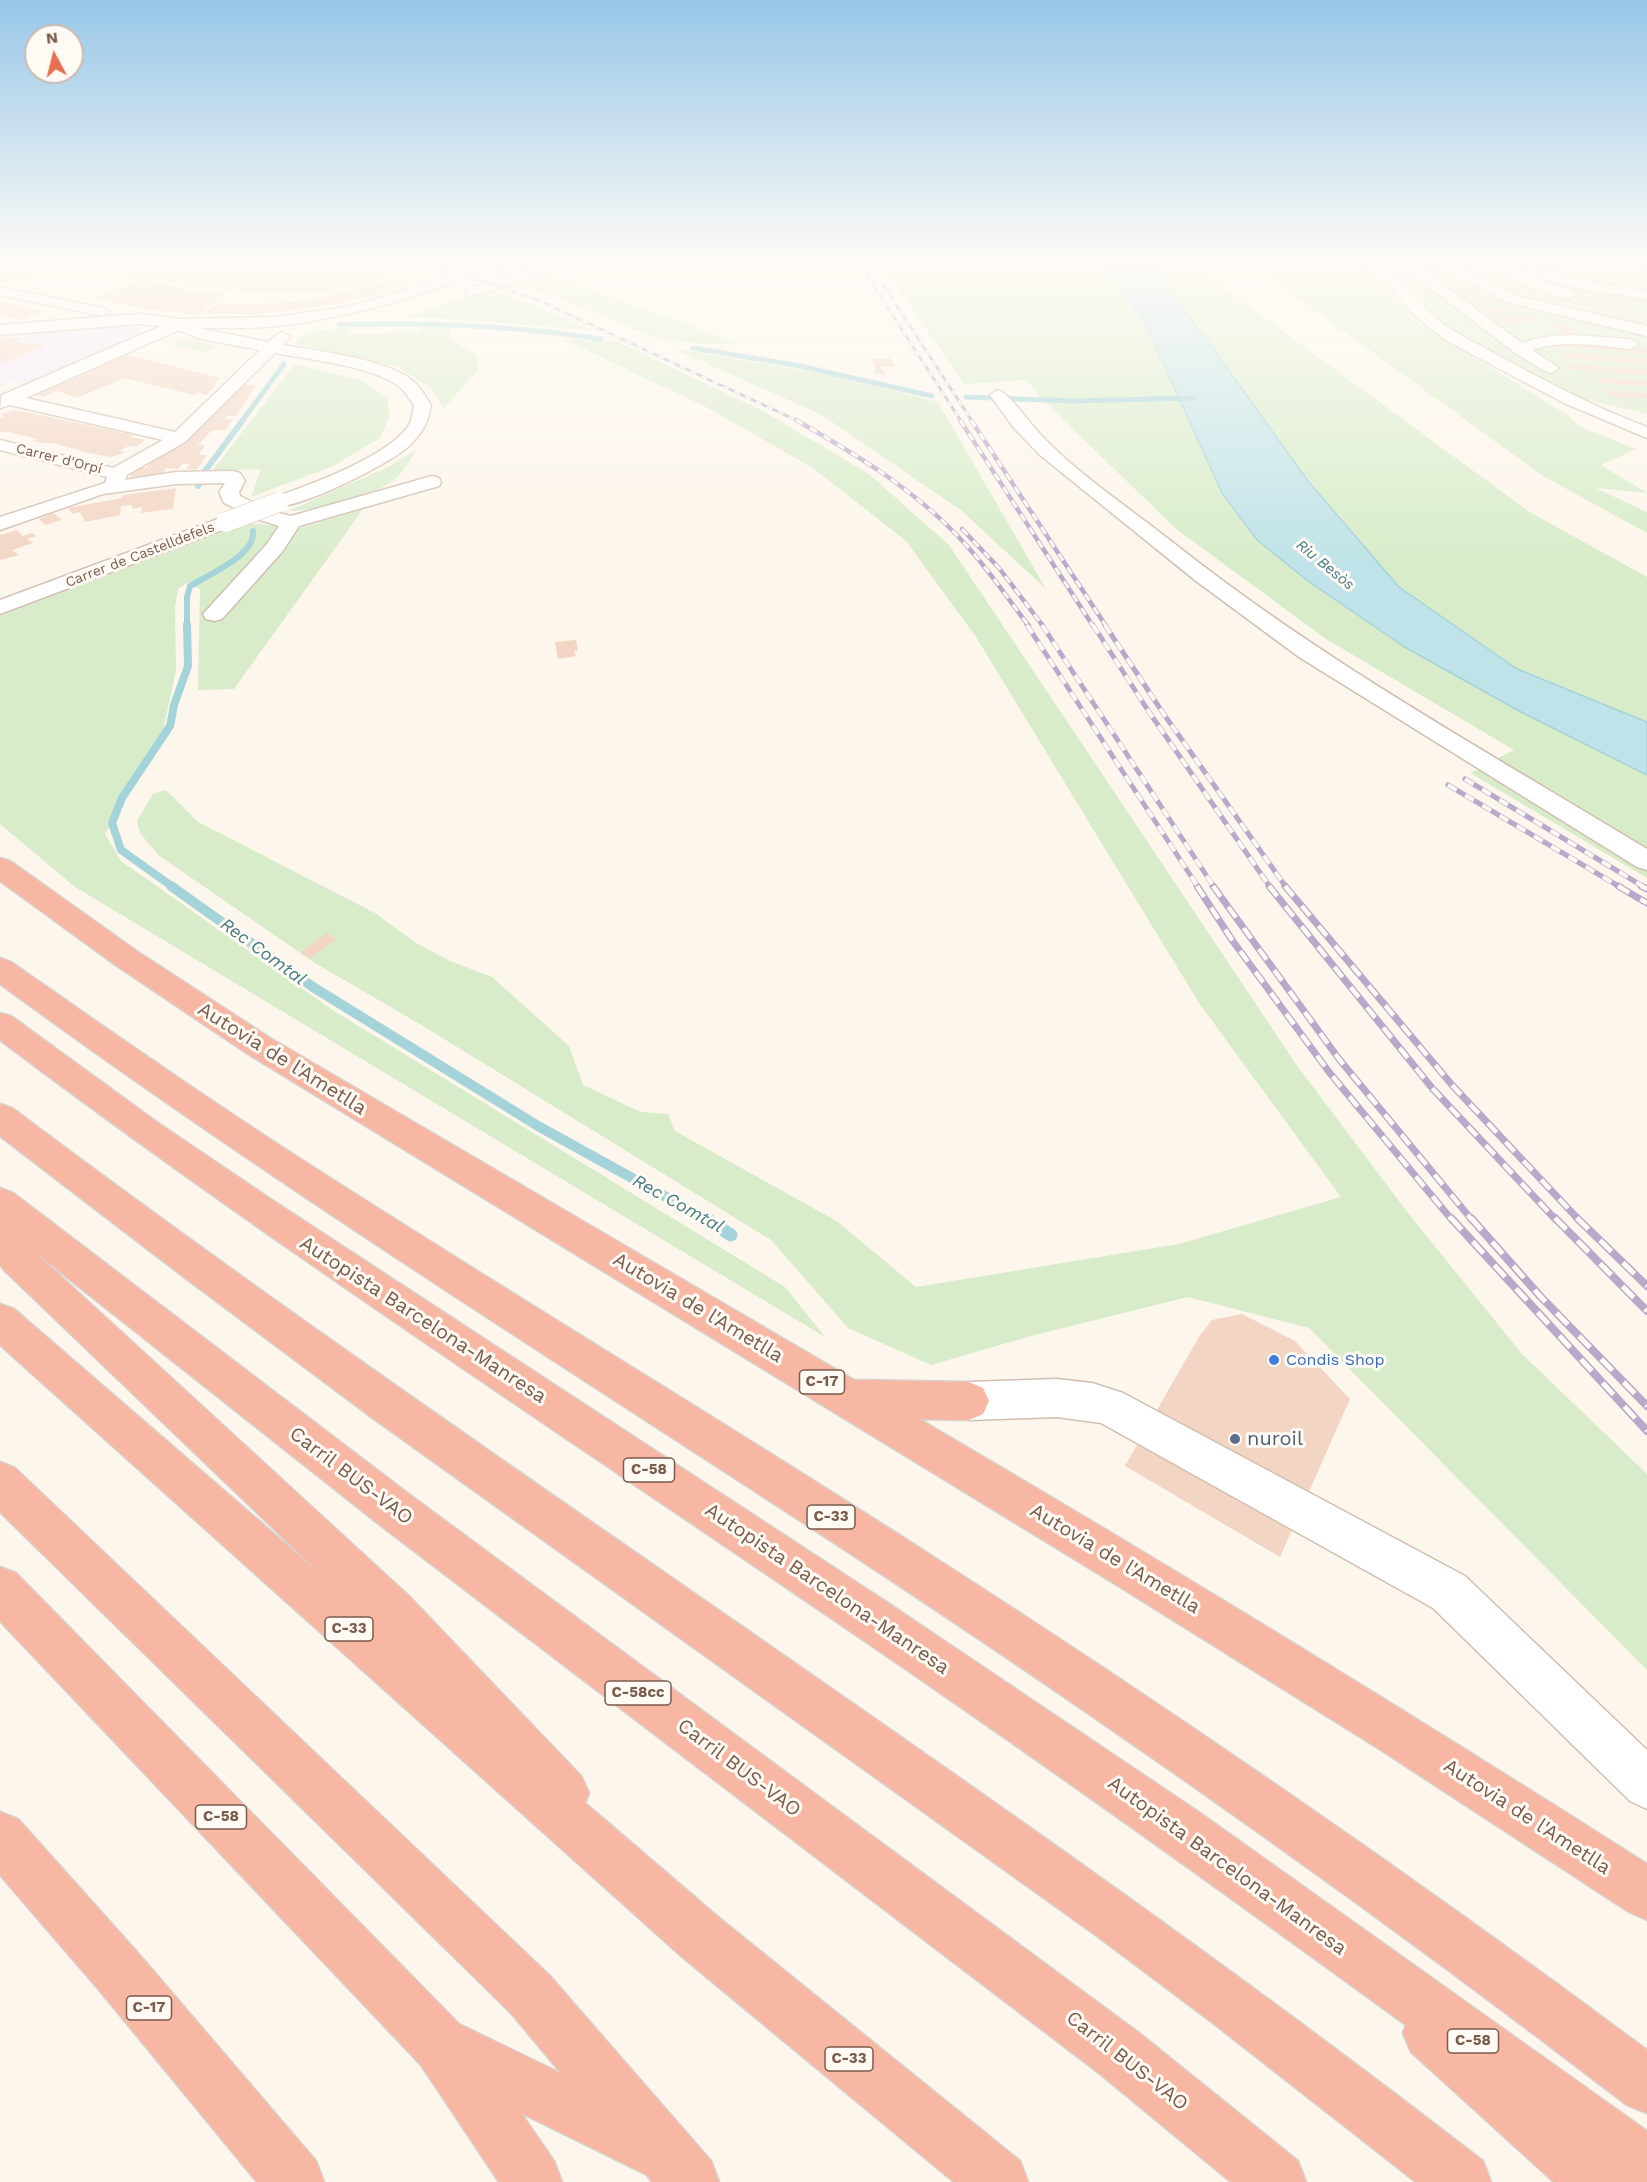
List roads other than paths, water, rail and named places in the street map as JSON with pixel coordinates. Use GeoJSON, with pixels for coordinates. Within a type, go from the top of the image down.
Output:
{"type":"FeatureCollection","features":[{"type":"Feature","properties":{"kind":"highway","name":"Autovia de l'Ametlla"},"geometry":{"type":"LineString","coordinates":[[0,867],[57,911],[130,962],[259,1046],[1136,1571],[1388,1727],[1647,1894]]}},
{"type":"Feature","properties":{"kind":"highway","name":"C-33"},"geometry":{"type":"LineString","coordinates":[[0,969],[164,1086],[359,1217],[900,1561],[1110,1700],[1340,1860],[1647,2085]]}},
{"type":"Feature","properties":{"kind":"highway","name":"Autopista Barcelona-Manresa"},"geometry":{"type":"LineString","coordinates":[[0,1024],[146,1132],[249,1204],[879,1624],[1182,1831],[1298,1917],[1647,2166]]}},
{"type":"Feature","properties":{"kind":"highway"},"geometry":{"type":"LineString","coordinates":[[0,1117],[234,1292],[515,1496],[798,1692],[1233,2006],[1462,2182]]}},
{"type":"Feature","properties":{"kind":"highway","name":"Carril BUS-VAO"},"geometry":{"type":"LineString","coordinates":[[0,1203],[395,1510],[1119,2053],[1277,2182]]}},
{"type":"Feature","properties":{"kind":"highway"},"geometry":{"type":"LineString","coordinates":[[0,1238],[18,1260],[393,1612],[699,1936]]}},
{"type":"Feature","properties":{"kind":"highway","name":"C-33"},"geometry":{"type":"LineString","coordinates":[[0,1321],[699,1936],[999,2182]]}},
{"type":"Feature","properties":{"kind":"highway"},"geometry":{"type":"LineString","coordinates":[[849,1398],[969,1401]]}},
{"type":"Feature","properties":{"kind":"highway"},"geometry":{"type":"LineString","coordinates":[[0,1483],[530,1994],[678,2169]]}},
{"type":"Feature","properties":{"kind":"highway","name":"C-58"},"geometry":{"type":"LineString","coordinates":[[0,1589],[441,2045],[533,2182]]}},
{"type":"Feature","properties":{"kind":"highway","name":"C-17"},"geometry":{"type":"LineString","coordinates":[[0,1837],[119,1972],[295,2182]]}},
{"type":"Feature","properties":{"kind":"highway"},"geometry":{"type":"LineString","coordinates":[[1298,1917],[1598,2182]]}},
{"type":"Feature","properties":{"kind":"highway"},"geometry":{"type":"LineString","coordinates":[[441,2045],[678,2169]]}},
{"type":"Feature","properties":{"kind":"street"},"geometry":{"type":"LineString","coordinates":[[4,401],[93,362]]}},
{"type":"Feature","properties":{"kind":"street"},"geometry":{"type":"LineString","coordinates":[[0,524],[91,492],[115,480],[179,438],[255,362]]}},
{"type":"Feature","properties":{"kind":"street","name":"Carrer de Castelldefels"},"geometry":{"type":"LineString","coordinates":[[0,607],[344,478],[405,441],[417,426],[423,411],[420,398],[409,385],[390,375],[341,362]]}},
{"type":"Feature","properties":{"kind":"street"},"geometry":{"type":"LineString","coordinates":[[1499,362],[1582,407],[1647,433]]}},
{"type":"Feature","properties":{"kind":"street"},"geometry":{"type":"LineString","coordinates":[[1541,362],[1562,375]]}},
{"type":"Feature","properties":{"kind":"street"},"geometry":{"type":"LineString","coordinates":[[1585,389],[1599,399],[1609,402]]}},
{"type":"Feature","properties":{"kind":"street"},"geometry":{"type":"LineString","coordinates":[[998,395],[1020,424],[1046,452],[1203,577],[1297,645],[1647,861]]}},
{"type":"Feature","properties":{"kind":"street"},"geometry":{"type":"LineString","coordinates":[[4,401],[179,438]]}},
{"type":"Feature","properties":{"kind":"street","name":"Carrer d'Orpí"},"geometry":{"type":"LineString","coordinates":[[0,445],[115,480]]}},
{"type":"Feature","properties":{"kind":"street"},"geometry":{"type":"LineString","coordinates":[[115,480],[233,477],[236,481],[229,492],[231,499],[264,515],[289,523],[432,482]]}},
{"type":"Feature","properties":{"kind":"street"},"geometry":{"type":"LineString","coordinates":[[214,614],[275,548],[289,523]]}},
{"type":"Feature","properties":{"kind":"street"},"geometry":{"type":"LineString","coordinates":[[969,1401],[1066,1398],[1083,1399],[1109,1406],[1449,1592],[1647,1784]]}},
{"type":"Feature","properties":{"kind":"water","name":"Riu Besòs"},"geometry":{"type":"Polygon","coordinates":[[[1162,362],[1223,362],[1308,481],[1399,587],[1517,669],[1647,722],[1647,775],[1519,711],[1403,646],[1308,581],[1257,540],[1222,493],[1162,362]]]}},
{"type":"Feature","properties":{"kind":"waterway"},"geometry":{"type":"LineString","coordinates":[[775,362],[932,396]]}},
{"type":"Feature","properties":{"kind":"waterway","name":"Rec Comtal"},"geometry":{"type":"LineString","coordinates":[[242,421],[284,364]]}},
{"type":"Feature","properties":{"kind":"waterway"},"geometry":{"type":"LineString","coordinates":[[966,397],[1072,401],[1194,398]]}},
{"type":"Feature","properties":{"kind":"waterway","name":"Rec Comtal"},"geometry":{"type":"LineString","coordinates":[[198,486],[205,471],[243,420]]}},
{"type":"Feature","properties":{"kind":"waterway","name":"Rec Comtal"},"geometry":{"type":"LineString","coordinates":[[187,625],[187,597],[190,586],[239,556],[252,540],[253,531]]}},
{"type":"Feature","properties":{"kind":"waterway","name":"Rec Comtal"},"geometry":{"type":"LineString","coordinates":[[173,887],[121,850],[112,823],[122,798],[170,726],[174,705],[188,666],[187,625]]}},
{"type":"Feature","properties":{"kind":"waterway","name":"Rec Comtal"},"geometry":{"type":"LineString","coordinates":[[171,886],[313,987],[538,1126],[708,1220]]}},
{"type":"Feature","properties":{"kind":"waterway","name":"Rec Comtal"},"geometry":{"type":"LineString","coordinates":[[705,1218],[731,1235]]}},
{"type":"Feature","properties":{"kind":"railway"},"geometry":{"type":"LineString","coordinates":[[671,362],[797,420]]}},
{"type":"Feature","properties":{"kind":"railway"},"geometry":{"type":"LineString","coordinates":[[923,362],[961,421]]}},
{"type":"Feature","properties":{"kind":"railway"},"geometry":{"type":"LineString","coordinates":[[933,362],[972,421]]}},
{"type":"Feature","properties":{"kind":"railway"},"geometry":{"type":"LineString","coordinates":[[797,420],[864,461],[908,491],[928,508],[948,526],[991,574],[1029,626]]}},
{"type":"Feature","properties":{"kind":"railway"},"geometry":{"type":"LineString","coordinates":[[960,420],[1093,626]]}},
{"type":"Feature","properties":{"kind":"railway"},"geometry":{"type":"LineString","coordinates":[[971,420],[1106,626]]}},
{"type":"Feature","properties":{"kind":"railway"},"geometry":{"type":"LineString","coordinates":[[962,529],[999,568],[1043,626]]}},
{"type":"Feature","properties":{"kind":"railway"},"geometry":{"type":"LineString","coordinates":[[1027,625],[1198,887]]}},
{"type":"Feature","properties":{"kind":"railway"},"geometry":{"type":"LineString","coordinates":[[1042,625],[1214,887]]}},
{"type":"Feature","properties":{"kind":"railway"},"geometry":{"type":"LineString","coordinates":[[1093,625],[1149,712],[1270,887]]}},
{"type":"Feature","properties":{"kind":"railway"},"geometry":{"type":"LineString","coordinates":[[1105,625],[1163,713],[1286,887]]}},
{"type":"Feature","properties":{"kind":"railway"},"geometry":{"type":"LineString","coordinates":[[1465,779],[1644,887]]}},
{"type":"Feature","properties":{"kind":"railway"},"geometry":{"type":"LineString","coordinates":[[1448,785],[1620,887]]}},
{"type":"Feature","properties":{"kind":"railway"},"geometry":{"type":"LineString","coordinates":[[1197,886],[1232,940],[1329,1072],[1452,1220]]}},
{"type":"Feature","properties":{"kind":"railway"},"geometry":{"type":"LineString","coordinates":[[1213,886],[1339,1059],[1472,1220]]}},
{"type":"Feature","properties":{"kind":"railway"},"geometry":{"type":"LineString","coordinates":[[1269,886],[1432,1088],[1556,1220]]}},
{"type":"Feature","properties":{"kind":"railway"},"geometry":{"type":"LineString","coordinates":[[1285,886],[1452,1085],[1578,1219]]}},
{"type":"Feature","properties":{"kind":"railway"},"geometry":{"type":"LineString","coordinates":[[1618,886],[1647,903]]}},
{"type":"Feature","properties":{"kind":"railway"},"geometry":{"type":"LineString","coordinates":[[1641,886],[1647,889]]}},
{"type":"Feature","properties":{"kind":"railway"},"geometry":{"type":"LineString","coordinates":[[1451,1218],[1647,1431]]}},
{"type":"Feature","properties":{"kind":"railway"},"geometry":{"type":"LineString","coordinates":[[1471,1218],[1540,1296],[1647,1406]]}},
{"type":"Feature","properties":{"kind":"railway"},"geometry":{"type":"LineString","coordinates":[[1555,1218],[1647,1311]]}},
{"type":"Feature","properties":{"kind":"railway"},"geometry":{"type":"LineString","coordinates":[[1578,1219],[1647,1286]]}},
{"type":"Feature","properties":{"kind":"place","name":"Condis Shop"},"geometry":{"type":"Point","coordinates":[1274,1360]}},
{"type":"Feature","properties":{"kind":"place","name":"nuroil"},"geometry":{"type":"Point","coordinates":[1235,1439]}}]}
